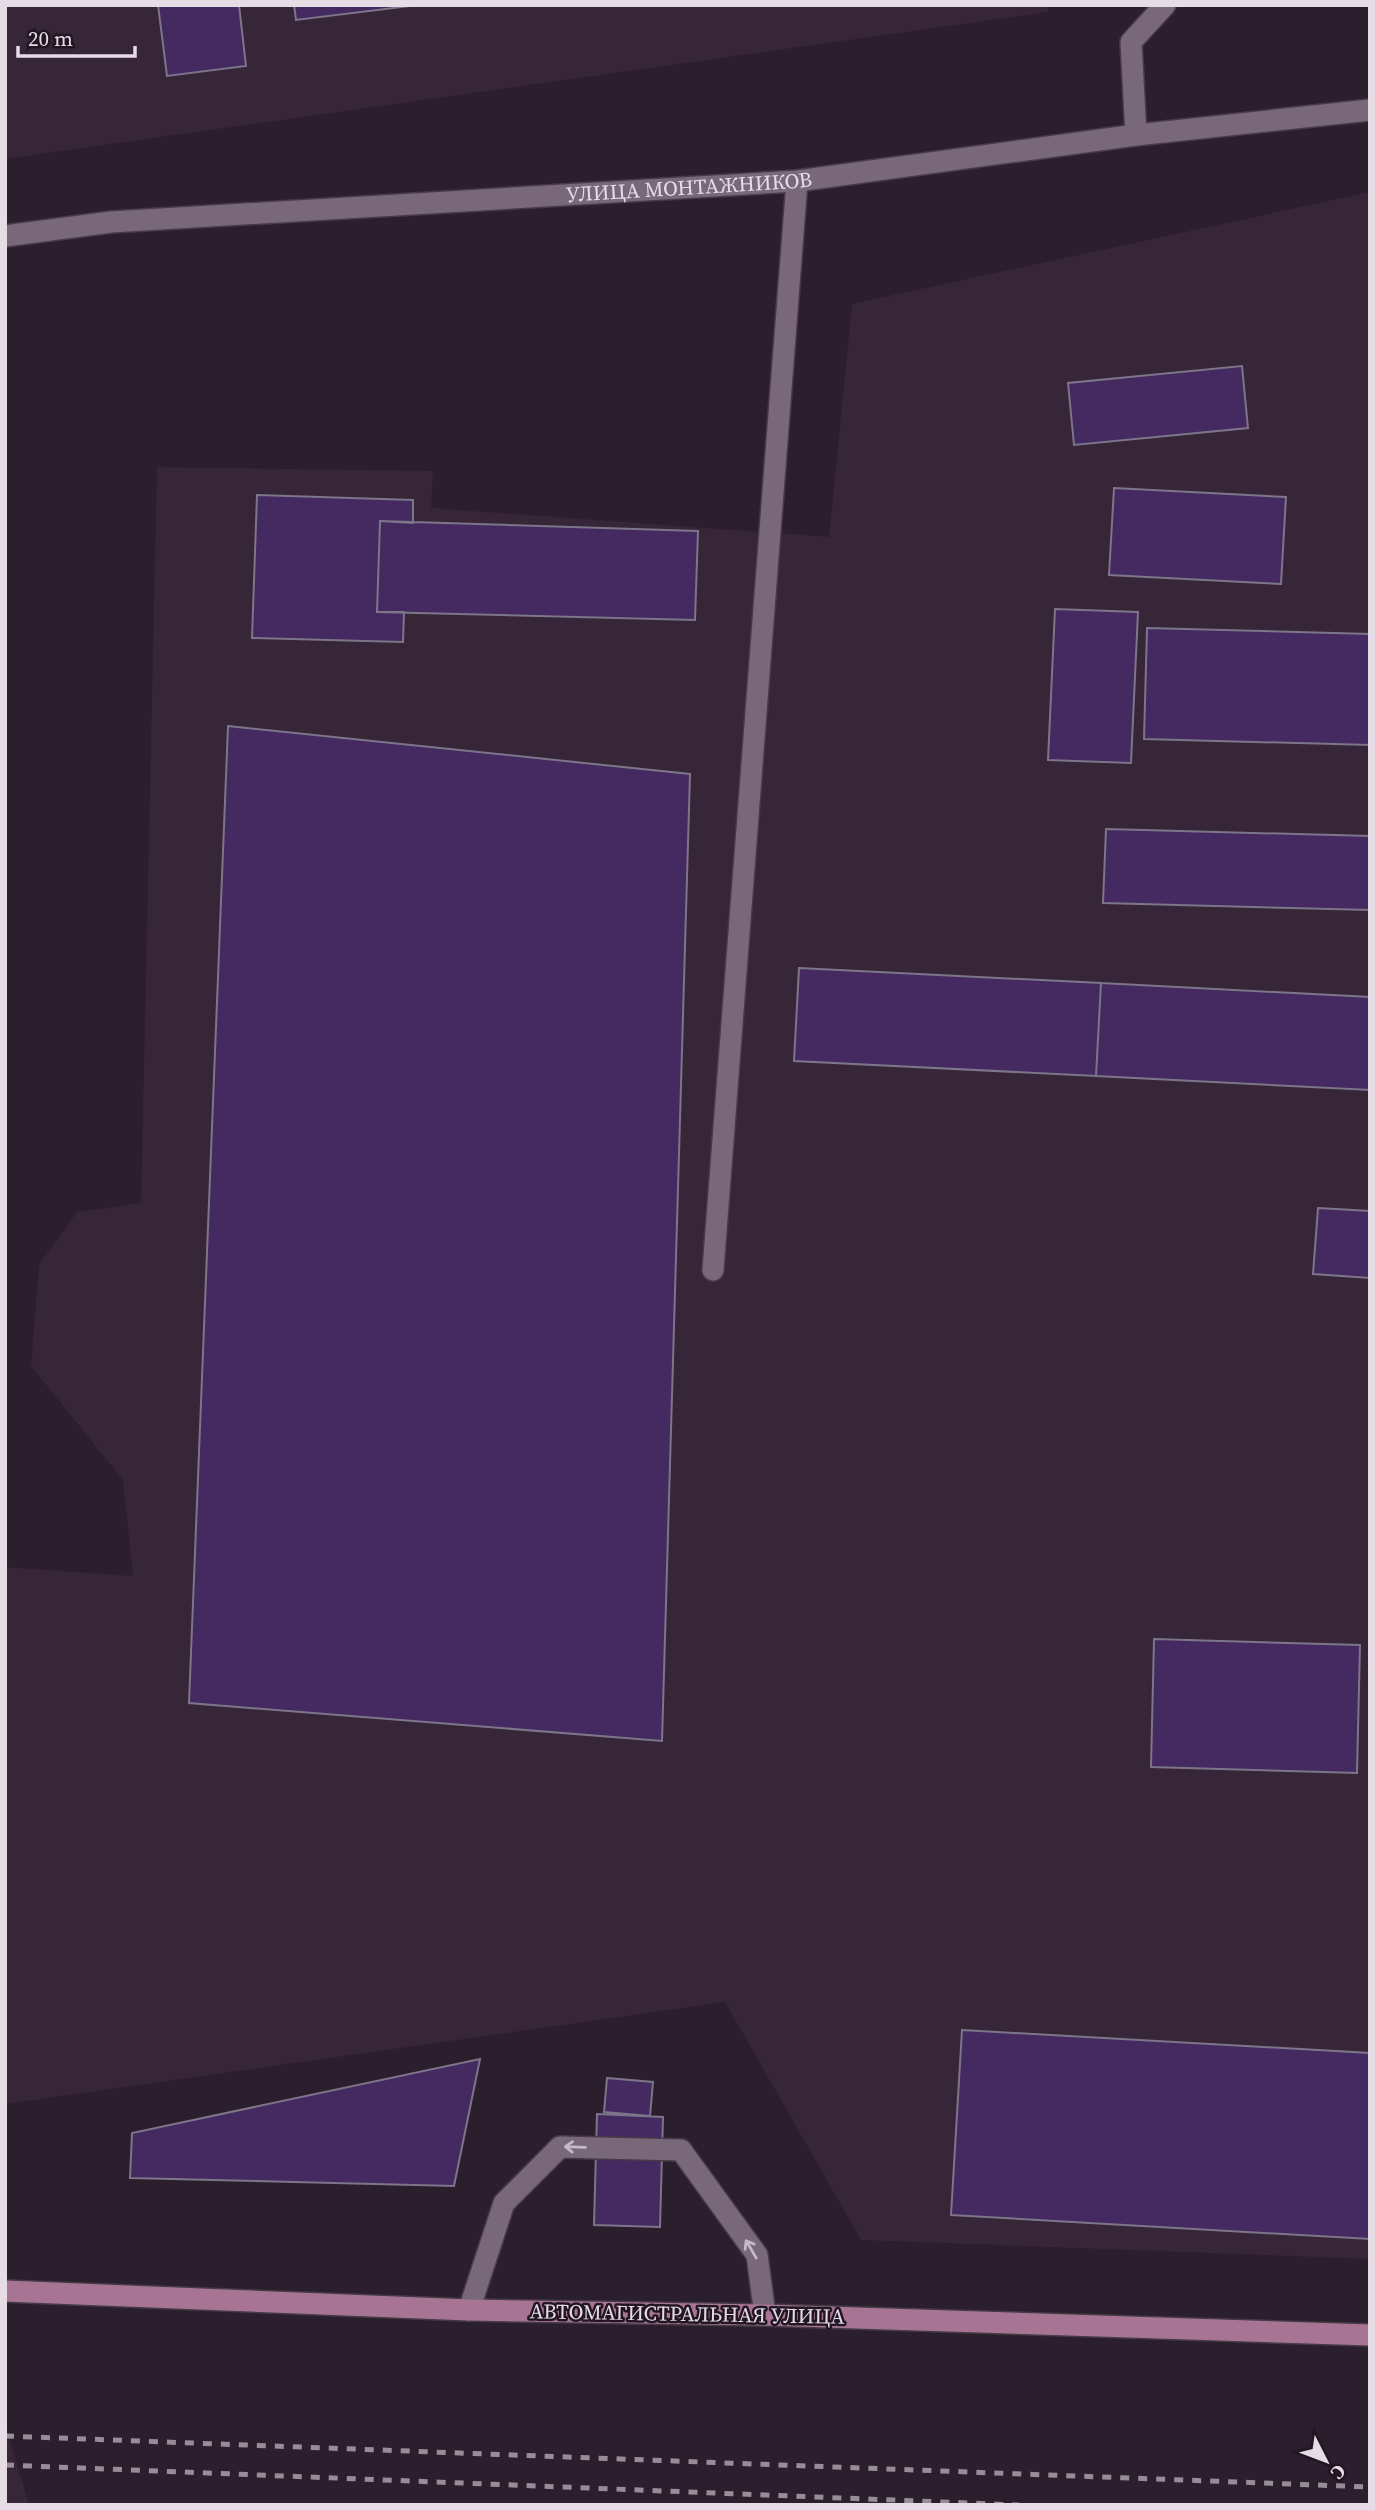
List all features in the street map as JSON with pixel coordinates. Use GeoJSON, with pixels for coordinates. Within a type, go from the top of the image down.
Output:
{"type":"FeatureCollection","features":[{"type":"Feature","properties":{"kind":"main road","name":"АВТОМАГИСТРАЛЬНАЯ УЛИЦА"},"geometry":{"type":"LineString","coordinates":[[5,2291],[469,2310],[765,2315],[1370,2334]]}},
{"type":"Feature","properties":{"kind":"street"},"geometry":{"type":"LineString","coordinates":[[1136,135],[1131,42],[1165,5]]}},
{"type":"Feature","properties":{"kind":"street","name":"УЛИЦА МОНТАЖНИКОВ"},"geometry":{"type":"LineString","coordinates":[[5,236],[111,222],[797,181],[1136,135],[1370,110]]}},
{"type":"Feature","properties":{"kind":"street"},"geometry":{"type":"LineString","coordinates":[[713,1270],[797,181]]}},
{"type":"Feature","properties":{"kind":"street"},"geometry":{"type":"LineString","coordinates":[[469,2310],[504,2203],[560,2147],[681,2150],[757,2255],[765,2315]]}},
{"type":"Feature","properties":{"kind":"shaded area"},"geometry":{"type":"Polygon","coordinates":[[[5,5],[1047,5],[1048,12],[5,159],[5,5]]]}},
{"type":"Feature","properties":{"kind":"shaded area"},"geometry":{"type":"Polygon","coordinates":[[[1370,192],[1370,2259],[861,2240],[725,2002],[5,2104],[5,1567],[133,1576],[123,1480],[31,1366],[39,1265],[77,1212],[141,1203],[157,467],[433,471],[431,508],[829,537],[852,304],[1370,192]]]}},
{"type":"Feature","properties":{"kind":"shaded area"},"geometry":{"type":"Polygon","coordinates":[[[5,2423],[29,2505],[5,2505],[5,2423]]]}},
{"type":"Feature","properties":{"kind":"building"},"geometry":{"type":"Polygon","coordinates":[[[158,5],[239,5],[246,66],[167,76],[158,5]]]}},
{"type":"Feature","properties":{"kind":"building"},"geometry":{"type":"Polygon","coordinates":[[[294,5],[418,5],[296,20],[294,5]]]}},
{"type":"Feature","properties":{"kind":"building"},"geometry":{"type":"Polygon","coordinates":[[[1242,366],[1248,428],[1074,445],[1068,383],[1242,366]]]}},
{"type":"Feature","properties":{"kind":"building"},"geometry":{"type":"Polygon","coordinates":[[[1114,488],[1286,497],[1281,584],[1109,575],[1114,488]]]}},
{"type":"Feature","properties":{"kind":"building"},"geometry":{"type":"Polygon","coordinates":[[[257,495],[413,500],[413,523],[380,521],[377,612],[404,612],[403,642],[252,638],[257,495]]]}},
{"type":"Feature","properties":{"kind":"building"},"geometry":{"type":"Polygon","coordinates":[[[380,521],[698,531],[695,620],[377,612],[380,521]]]}},
{"type":"Feature","properties":{"kind":"building"},"geometry":{"type":"Polygon","coordinates":[[[1055,609],[1138,612],[1131,763],[1048,760],[1055,609]]]}},
{"type":"Feature","properties":{"kind":"building"},"geometry":{"type":"Polygon","coordinates":[[[1147,628],[1370,634],[1370,745],[1144,739],[1147,628]]]}},
{"type":"Feature","properties":{"kind":"building"},"geometry":{"type":"Polygon","coordinates":[[[228,726],[690,774],[662,1741],[189,1703],[228,726]]]}},
{"type":"Feature","properties":{"kind":"building"},"geometry":{"type":"Polygon","coordinates":[[[1106,829],[1370,836],[1370,910],[1103,903],[1106,829]]]}},
{"type":"Feature","properties":{"kind":"building"},"geometry":{"type":"Polygon","coordinates":[[[799,968],[1101,983],[1096,1076],[794,1061],[799,968]]]}},
{"type":"Feature","properties":{"kind":"building"},"geometry":{"type":"Polygon","coordinates":[[[1101,983],[1370,997],[1370,1090],[1096,1076],[1101,983]]]}},
{"type":"Feature","properties":{"kind":"building"},"geometry":{"type":"Polygon","coordinates":[[[1318,1208],[1370,1211],[1370,1278],[1313,1274],[1318,1208]]]}},
{"type":"Feature","properties":{"kind":"building"},"geometry":{"type":"Polygon","coordinates":[[[1154,1639],[1360,1645],[1357,1773],[1151,1767],[1154,1639]]]}},
{"type":"Feature","properties":{"kind":"building"},"geometry":{"type":"Polygon","coordinates":[[[962,2030],[1370,2053],[1370,2239],[951,2215],[962,2030]]]}},
{"type":"Feature","properties":{"kind":"building"},"geometry":{"type":"Polygon","coordinates":[[[480,2059],[454,2186],[130,2178],[132,2133],[480,2059]]]}},
{"type":"Feature","properties":{"kind":"building"},"geometry":{"type":"Polygon","coordinates":[[[607,2078],[653,2082],[650,2116],[604,2112],[607,2078]]]}},
{"type":"Feature","properties":{"kind":"building"},"geometry":{"type":"Polygon","coordinates":[[[597,2114],[663,2117],[660,2227],[594,2225],[597,2114]]]}},
{"type":"Feature","properties":{"kind":"railway"},"geometry":{"type":"LineString","coordinates":[[5,2436],[1370,2487]]}},
{"type":"Feature","properties":{"kind":"railway"},"geometry":{"type":"LineString","coordinates":[[5,2465],[1019,2505]]}}]}
